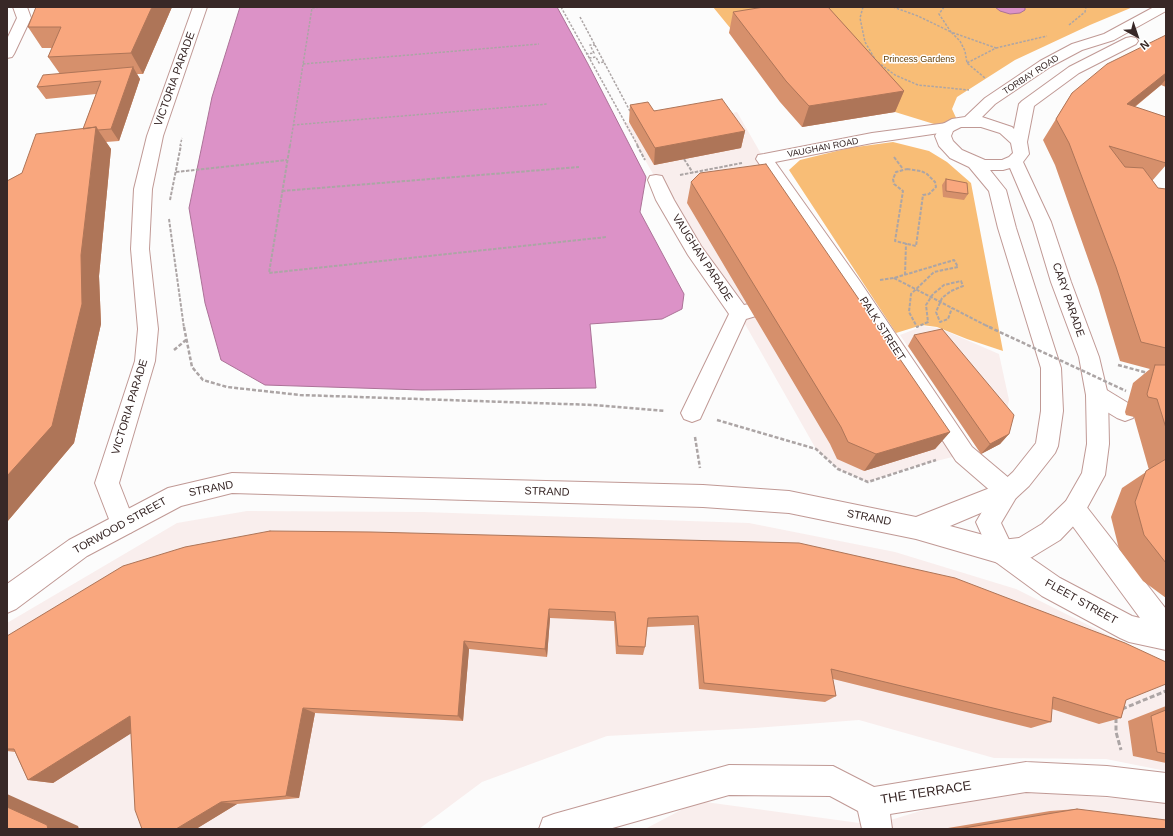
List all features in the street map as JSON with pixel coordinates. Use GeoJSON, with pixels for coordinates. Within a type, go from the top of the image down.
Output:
{"type":"FeatureCollection","features":[{"type":"Feature","properties":{"kind":"main road"},"geometry":{"type":"LineString","coordinates":[[7,54],[24,18],[20,7]]}},
{"type":"Feature","properties":{"kind":"main road","name":"VICTORIA PARADE"},"geometry":{"type":"LineString","coordinates":[[123,524],[107,483],[145,361],[148,329],[140,249],[143,189],[155,136],[200,7]]}},
{"type":"Feature","properties":{"kind":"main road","name":"TORBAY ROAD"},"geometry":{"type":"LineString","coordinates":[[969,122],[990,101],[1045,64],[1071,50],[1109,37],[1164,7]]}},
{"type":"Feature","properties":{"kind":"main road","name":"TORBAY ROAD"},"geometry":{"type":"LineString","coordinates":[[1015,161],[1021,154],[1019,142],[1027,104],[1074,70],[1142,35]]}},
{"type":"Feature","properties":{"kind":"main road"},"geometry":{"type":"LineString","coordinates":[[1015,161],[1004,165],[985,165],[975,163],[956,154],[946,135],[958,122],[983,122],[1006,130],[1019,142]]}},
{"type":"Feature","properties":{"kind":"main road","name":"VAUGHAN ROAD"},"geometry":{"type":"LineString","coordinates":[[764,159],[882,136],[946,135]]}},
{"type":"Feature","properties":{"kind":"main road","name":"PALK STREET"},"geometry":{"type":"LineString","coordinates":[[764,159],[852,285],[964,454],[1008,491]]}},
{"type":"Feature","properties":{"kind":"main road","name":"CARY PARADE"},"geometry":{"type":"LineString","coordinates":[[1015,161],[1042,222],[1061,282],[1089,357],[1097,395],[1098,444]]}},
{"type":"Feature","properties":{"kind":"main road"},"geometry":{"type":"LineString","coordinates":[[975,163],[997,190],[1007,228],[1051,368],[1052,411],[1047,446],[1022,479],[1008,491],[988,522],[1002,552]]}},
{"type":"Feature","properties":{"kind":"main road","name":"VAUGHAN PARADE"},"geometry":{"type":"LineString","coordinates":[[656,180],[665,200],[694,250],[744,312],[692,413]]}},
{"type":"Feature","properties":{"kind":"main road"},"geometry":{"type":"LineString","coordinates":[[1097,395],[1126,401]]}},
{"type":"Feature","properties":{"kind":"main road","name":"STRAND"},"geometry":{"type":"LineString","coordinates":[[176,496],[232,483],[704,496],[789,502],[916,528],[1002,552],[1023,549],[1029,546],[1051,532],[1074,509],[1093,475],[1098,444]]}},
{"type":"Feature","properties":{"kind":"main road"},"geometry":{"type":"LineString","coordinates":[[916,528],[1008,491]]}},
{"type":"Feature","properties":{"kind":"main road","name":"TORWOOD STREET"},"geometry":{"type":"LineString","coordinates":[[7,600],[78,548],[176,496]]}},
{"type":"Feature","properties":{"kind":"main road"},"geometry":{"type":"LineString","coordinates":[[1074,509],[1166,631]]}},
{"type":"Feature","properties":{"kind":"main road","name":"FLEET STREET"},"geometry":{"type":"LineString","coordinates":[[1002,552],[1051,587],[1129,629],[1166,636]]}},
{"type":"Feature","properties":{"kind":"main road","name":"THE TERRACE"},"geometry":{"type":"LineString","coordinates":[[554,829],[729,780],[833,781],[874,816],[1026,777],[1118,782],[1166,788]]}},
{"type":"Feature","properties":{"kind":"path"},"geometry":{"type":"LineString","coordinates":[[320,7],[312,8],[269,273],[607,237]]}},
{"type":"Feature","properties":{"kind":"path"},"geometry":{"type":"LineString","coordinates":[[561,7],[656,180],[764,159]]}},
{"type":"Feature","properties":{"kind":"path"},"geometry":{"type":"LineString","coordinates":[[863,7],[860,18],[865,42],[876,61],[895,75],[918,85],[1002,93]]}},
{"type":"Feature","properties":{"kind":"path"},"geometry":{"type":"LineString","coordinates":[[893,7],[918,16],[951,32],[996,48]]}},
{"type":"Feature","properties":{"kind":"path"},"geometry":{"type":"LineString","coordinates":[[944,7],[939,14],[966,51],[967,63],[1002,93]]}},
{"type":"Feature","properties":{"kind":"path"},"geometry":{"type":"LineString","coordinates":[[1066,27],[1072,24],[1085,12],[1086,7]]}},
{"type":"Feature","properties":{"kind":"path"},"geometry":{"type":"LineString","coordinates":[[580,17],[632,115]]}},
{"type":"Feature","properties":{"kind":"path"},"geometry":{"type":"LineString","coordinates":[[967,63],[996,48],[1049,36]]}},
{"type":"Feature","properties":{"kind":"path"},"geometry":{"type":"LineString","coordinates":[[303,64],[538,44]]}},
{"type":"Feature","properties":{"kind":"path"},"geometry":{"type":"LineString","coordinates":[[586,54],[594,53],[590,45],[594,45]]}},
{"type":"Feature","properties":{"kind":"path"},"geometry":{"type":"LineString","coordinates":[[589,58],[596,57],[599,63],[604,62]]}},
{"type":"Feature","properties":{"kind":"path"},"geometry":{"type":"LineString","coordinates":[[293,125],[548,104]]}},
{"type":"Feature","properties":{"kind":"path"},"geometry":{"type":"LineString","coordinates":[[170,205],[183,134]]}},
{"type":"Feature","properties":{"kind":"path"},"geometry":{"type":"LineString","coordinates":[[684,159],[693,173]]}},
{"type":"Feature","properties":{"kind":"path"},"geometry":{"type":"LineString","coordinates":[[176,172],[287,160]]}},
{"type":"Feature","properties":{"kind":"path"},"geometry":{"type":"LineString","coordinates":[[282,192],[579,167]]}},
{"type":"Feature","properties":{"kind":"path"},"geometry":{"type":"LineString","coordinates":[[914,169],[921,171],[932,178],[936,187],[929,194],[923,195],[916,246],[906,243],[895,241],[903,191],[894,184],[892,179],[893,175],[901,170],[914,169]]}},
{"type":"Feature","properties":{"kind":"path"},"geometry":{"type":"LineString","coordinates":[[168,211],[186,340],[192,367],[203,380],[228,387],[300,395],[594,405],[692,413],[816,449],[838,469],[868,482],[932,461]]}},
{"type":"Feature","properties":{"kind":"path"},"geometry":{"type":"LineString","coordinates":[[905,275],[906,243]]}},
{"type":"Feature","properties":{"kind":"path"},"geometry":{"type":"LineString","coordinates":[[952,308],[948,320],[940,322],[936,312],[941,302],[942,298],[951,291],[963,286],[961,281],[944,285],[930,297],[926,305],[928,322],[916,327],[909,312],[911,294],[916,289],[934,272],[958,267],[954,260],[894,278],[916,289],[930,297],[941,302],[985,325],[1126,401]]}},
{"type":"Feature","properties":{"kind":"path"},"geometry":{"type":"LineString","coordinates":[[1089,357],[1151,373]]}},
{"type":"Feature","properties":{"kind":"path"},"geometry":{"type":"LineString","coordinates":[[1118,782],[1116,711],[1166,691]]}},
{"type":"Feature","properties":{"kind":"shaded area"},"geometry":{"type":"Polygon","coordinates":[[[240,7],[557,7],[646,177],[640,212],[684,294],[682,309],[662,319],[590,324],[596,388],[422,390],[265,385],[221,360],[205,303],[189,208],[212,97],[240,7]]]}},
{"type":"Feature","properties":{"kind":"shaded area"},"geometry":{"type":"Polygon","coordinates":[[[995,7],[1025,7],[1025,10],[1020,13],[1010,14],[1000,11],[995,7]]]}},
{"type":"Feature","properties":{"kind":"shaded area"},"geometry":{"type":"Polygon","coordinates":[[[737,112],[764,159],[964,454],[909,468],[868,482],[838,469],[816,449],[674,199],[663,191],[623,122],[652,128],[737,112]]]}},
{"type":"Feature","properties":{"kind":"shaded area"},"geometry":{"type":"Polygon","coordinates":[[[923,326],[939,328],[999,354],[1009,400],[1000,444],[981,454],[900,335],[923,326]]]}},
{"type":"Feature","properties":{"kind":"shaded area"},"geometry":{"type":"Polygon","coordinates":[[[247,511],[423,512],[749,523],[895,552],[1016,589],[1166,664],[1166,771],[1106,759],[994,758],[859,720],[755,728],[607,736],[482,782],[419,829],[7,829],[7,623],[177,523],[247,511]]]}},
{"type":"Feature","properties":{"kind":"shaded area"},"geometry":{"type":"Polygon","coordinates":[[[993,789],[1166,802],[1166,829],[645,829],[698,801],[874,825],[993,789]]]}},
{"type":"Feature","properties":{"kind":"green space","name":"Princess Gardens"},"geometry":{"type":"Polygon","coordinates":[[[713,7],[1133,7],[1015,60],[957,97],[952,109],[958,122],[947,128],[895,112],[814,18],[729,33],[731,29],[713,7]]]}},
{"type":"Feature","properties":{"kind":"green space"},"geometry":{"type":"Polygon","coordinates":[[[893,142],[929,151],[947,162],[971,183],[1003,351],[937,327],[922,325],[896,333],[789,170],[800,160],[849,148],[893,142]]]}},
{"type":"Feature","properties":{"kind":"building"},"geometry":{"type":"Polygon","coordinates":[[[36,7],[152,7],[131,53],[48,57],[61,27],[28,27],[36,7]]]}},
{"type":"Feature","properties":{"kind":"building"},"geometry":{"type":"Polygon","coordinates":[[[764,7],[828,7],[904,91],[809,106],[786,81],[733,12],[764,7]]]}},
{"type":"Feature","properties":{"kind":"building"},"geometry":{"type":"Polygon","coordinates":[[[1166,35],[1166,73],[1127,104],[1166,117],[1166,163],[1109,146],[1125,167],[1143,168],[1158,188],[1166,189],[1166,348],[1141,342],[1116,267],[1069,143],[1056,119],[1072,93],[1107,64],[1166,35]]]}},
{"type":"Feature","properties":{"kind":"building"},"geometry":{"type":"Polygon","coordinates":[[[133,67],[111,129],[98,130],[96,127],[83,129],[101,81],[37,87],[43,75],[133,67]]]}},
{"type":"Feature","properties":{"kind":"building"},"geometry":{"type":"Polygon","coordinates":[[[722,99],[745,131],[655,148],[630,105],[648,102],[654,111],[722,99]]]}},
{"type":"Feature","properties":{"kind":"building"},"geometry":{"type":"Polygon","coordinates":[[[96,127],[81,255],[82,304],[52,426],[7,476],[7,181],[22,173],[36,134],[96,127]]]}},
{"type":"Feature","properties":{"kind":"building"},"geometry":{"type":"Polygon","coordinates":[[[766,164],[950,432],[876,454],[848,442],[841,427],[691,182],[700,173],[766,164]]]}},
{"type":"Feature","properties":{"kind":"building"},"geometry":{"type":"Polygon","coordinates":[[[946,179],[967,183],[968,194],[946,191],[946,179]]]}},
{"type":"Feature","properties":{"kind":"building"},"geometry":{"type":"Polygon","coordinates":[[[942,329],[1014,415],[1009,434],[990,444],[914,335],[942,329]]]}},
{"type":"Feature","properties":{"kind":"building"},"geometry":{"type":"Polygon","coordinates":[[[1155,365],[1166,365],[1166,428],[1157,399],[1148,397],[1147,394],[1155,365]]]}},
{"type":"Feature","properties":{"kind":"building"},"geometry":{"type":"Polygon","coordinates":[[[1166,459],[1166,563],[1144,535],[1135,502],[1146,471],[1166,459]]]}},
{"type":"Feature","properties":{"kind":"building"},"geometry":{"type":"Polygon","coordinates":[[[270,531],[371,532],[799,543],[955,578],[1125,643],[1166,662],[1166,684],[1126,700],[1121,718],[1053,697],[1051,722],[831,669],[836,696],[704,683],[698,616],[648,618],[645,647],[618,646],[615,612],[549,609],[545,649],[464,641],[458,716],[303,708],[286,796],[221,802],[176,829],[142,829],[135,810],[130,716],[28,780],[14,749],[7,749],[7,636],[123,566],[185,547],[270,531]]]}},
{"type":"Feature","properties":{"kind":"building"},"geometry":{"type":"Polygon","coordinates":[[[1166,710],[1166,754],[1157,752],[1151,716],[1166,710]]]}},
{"type":"Feature","properties":{"kind":"building"},"geometry":{"type":"Polygon","coordinates":[[[7,807],[47,825],[48,829],[7,829],[7,807]]]}},
{"type":"Feature","properties":{"kind":"building"},"geometry":{"type":"Polygon","coordinates":[[[1077,809],[1166,820],[1166,829],[958,829],[1077,809]]]}}]}
